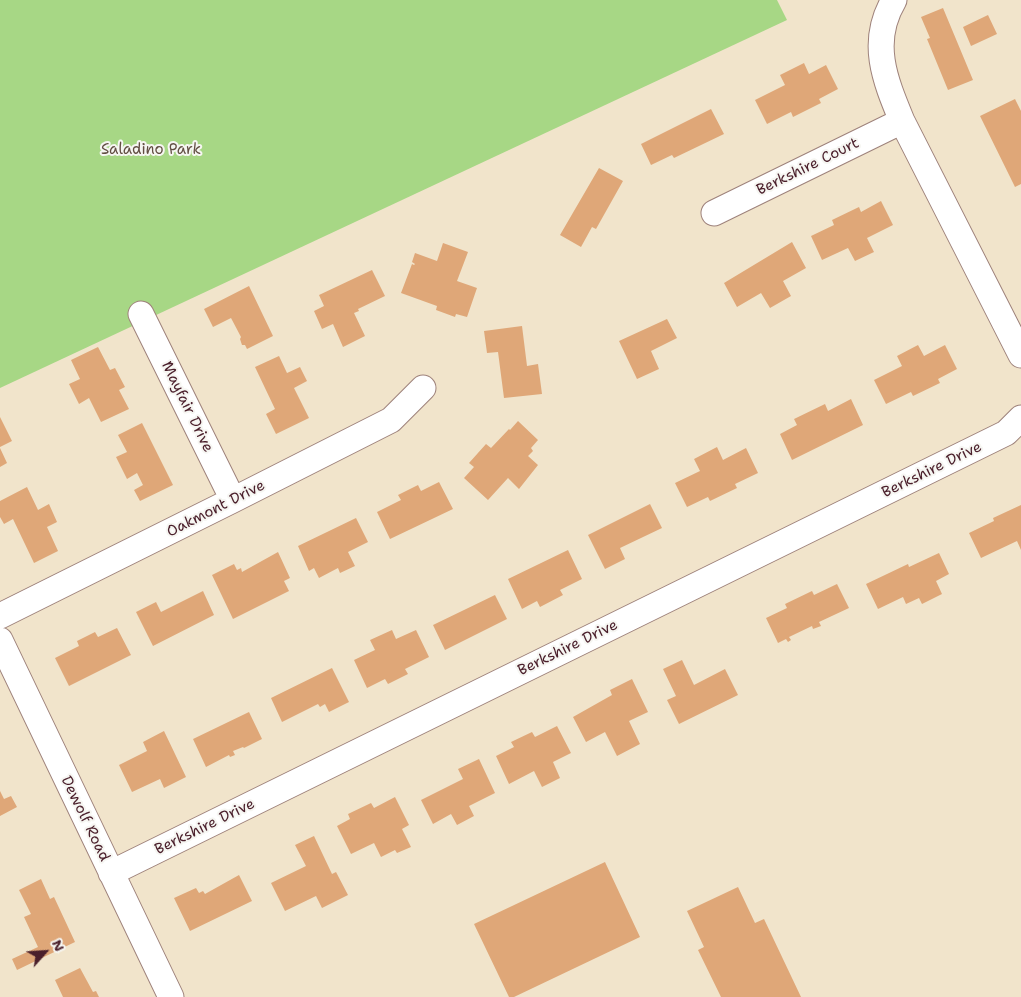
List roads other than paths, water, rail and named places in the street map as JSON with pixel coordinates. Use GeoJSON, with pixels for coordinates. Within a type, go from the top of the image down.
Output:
{"type":"FeatureCollection","features":[{"type":"Feature","properties":{"kind":"street"},"geometry":{"type":"LineString","coordinates":[[894,0],[889,8],[880,37],[882,68],[891,95],[902,121],[1021,355]]}},
{"type":"Feature","properties":{"kind":"street","name":"Berkshire Court"},"geometry":{"type":"LineString","coordinates":[[714,213],[902,121]]}},
{"type":"Feature","properties":{"kind":"street","name":"Mayfair Drive"},"geometry":{"type":"LineString","coordinates":[[141,314],[233,500]]}},
{"type":"Feature","properties":{"kind":"street","name":"Oakmont Drive"},"geometry":{"type":"LineString","coordinates":[[0,616],[391,420],[423,388]]}},
{"type":"Feature","properties":{"kind":"street","name":"Berkshire Drive"},"geometry":{"type":"LineString","coordinates":[[112,873],[1006,433],[1021,418]]}},
{"type":"Feature","properties":{"kind":"street","name":"Dewolf Road"},"geometry":{"type":"LineString","coordinates":[[0,640],[171,997]]}},
{"type":"Feature","properties":{"kind":"park label","name":"Saladino Park"},"geometry":{"type":"Point","coordinates":[151,150]}}]}
